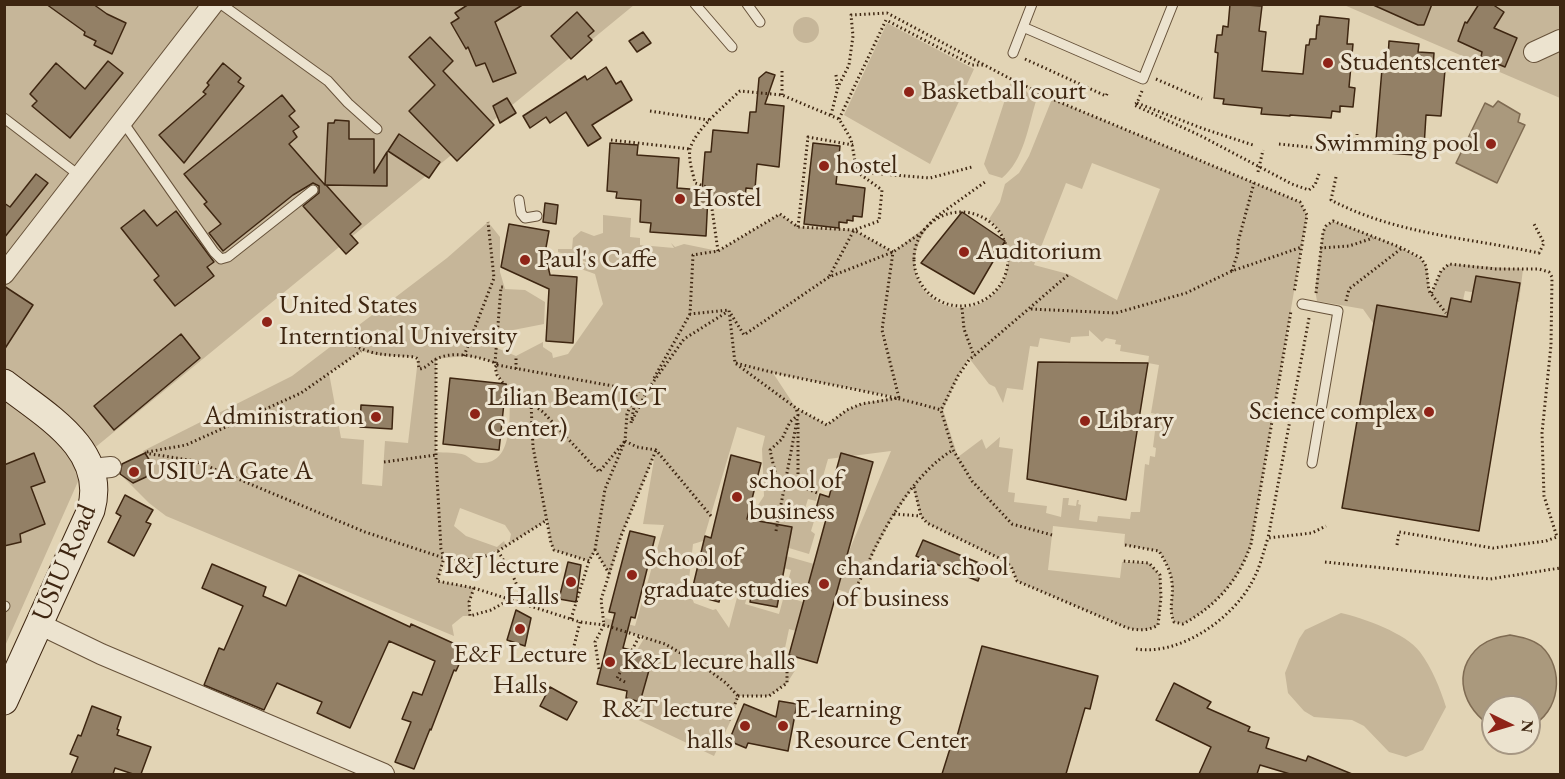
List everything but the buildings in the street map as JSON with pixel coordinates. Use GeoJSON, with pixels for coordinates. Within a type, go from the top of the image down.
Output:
{"type":"FeatureCollection","features":[{"type":"Feature","properties":{"kind":"street"},"geometry":{"type":"LineString","coordinates":[[4,274],[213,4]]}},
{"type":"Feature","properties":{"kind":"street"},"geometry":{"type":"LineString","coordinates":[[1534,52],[1560,40]]}},
{"type":"Feature","properties":{"kind":"street","name":"USIU Road"},"geometry":{"type":"LineString","coordinates":[[4,383],[60,426],[101,468],[95,485],[91,510],[4,702]]}},
{"type":"Feature","properties":{"kind":"street"},"geometry":{"type":"LineString","coordinates":[[39,624],[101,654],[384,774]]}},
{"type":"Feature","properties":{"kind":"lane"},"geometry":{"type":"LineString","coordinates":[[221,4],[328,81],[377,129]]}},
{"type":"Feature","properties":{"kind":"lane"},"geometry":{"type":"LineString","coordinates":[[695,4],[732,47]]}},
{"type":"Feature","properties":{"kind":"lane"},"geometry":{"type":"LineString","coordinates":[[747,4],[760,22]]}},
{"type":"Feature","properties":{"kind":"lane"},"geometry":{"type":"LineString","coordinates":[[1013,53],[1032,4]]}},
{"type":"Feature","properties":{"kind":"lane"},"geometry":{"type":"LineString","coordinates":[[1023,27],[1143,79],[1173,4]]}},
{"type":"Feature","properties":{"kind":"lane"},"geometry":{"type":"LineString","coordinates":[[4,118],[80,176]]}},
{"type":"Feature","properties":{"kind":"lane"},"geometry":{"type":"LineString","coordinates":[[123,122],[221,259],[228,257],[314,190]]}},
{"type":"Feature","properties":{"kind":"lane"},"geometry":{"type":"LineString","coordinates":[[519,200],[521,213],[525,218],[537,216]]}},
{"type":"Feature","properties":{"kind":"lane"},"geometry":{"type":"LineString","coordinates":[[1297,304],[1338,311],[1312,463]]}},
{"type":"Feature","properties":{"kind":"path"},"geometry":{"type":"LineString","coordinates":[[831,115],[838,87],[849,65],[853,36],[851,15],[887,14],[1052,99],[1300,202],[1307,215],[1294,293]]}},
{"type":"Feature","properties":{"kind":"path"},"geometry":{"type":"LineString","coordinates":[[839,118],[886,20],[972,65],[984,65]]}},
{"type":"Feature","properties":{"kind":"path"},"geometry":{"type":"LineString","coordinates":[[1013,53],[1106,96],[1108,92]]}},
{"type":"Feature","properties":{"kind":"path"},"geometry":{"type":"LineString","coordinates":[[782,71],[782,95]]}},
{"type":"Feature","properties":{"kind":"path"},"geometry":{"type":"LineString","coordinates":[[836,75],[838,87]]}},
{"type":"Feature","properties":{"kind":"path"},"geometry":{"type":"LineString","coordinates":[[1149,76],[1202,99]]}},
{"type":"Feature","properties":{"kind":"path"},"geometry":{"type":"LineString","coordinates":[[1146,82],[1134,105],[1199,135],[1292,184],[1309,190],[1315,185],[1319,174]]}},
{"type":"Feature","properties":{"kind":"path"},"geometry":{"type":"LineString","coordinates":[[571,619],[594,550],[605,489],[625,441],[627,414],[638,386],[631,423],[690,314],[693,255],[718,251],[780,214],[798,227],[854,230],[879,221],[882,190],[857,172],[849,128],[839,118],[782,95],[740,92],[709,120],[690,149],[695,183],[709,188],[718,251]]}},
{"type":"Feature","properties":{"kind":"path"},"geometry":{"type":"LineString","coordinates":[[1137,103],[1253,145]]}},
{"type":"Feature","properties":{"kind":"path"},"geometry":{"type":"LineString","coordinates":[[650,111],[709,120]]}},
{"type":"Feature","properties":{"kind":"path"},"geometry":{"type":"LineString","coordinates":[[697,127],[703,128]]}},
{"type":"Feature","properties":{"kind":"path"},"geometry":{"type":"LineString","coordinates":[[1279,144],[1356,152],[1357,134]]}},
{"type":"Feature","properties":{"kind":"path"},"geometry":{"type":"LineString","coordinates":[[798,227],[808,137],[853,145]]}},
{"type":"Feature","properties":{"kind":"path"},"geometry":{"type":"LineString","coordinates":[[611,140],[690,149]]}},
{"type":"Feature","properties":{"kind":"path"},"geometry":{"type":"LineString","coordinates":[[1258,172],[1263,150]]}},
{"type":"Feature","properties":{"kind":"path"},"geometry":{"type":"LineString","coordinates":[[857,172],[930,178],[972,166]]}},
{"type":"Feature","properties":{"kind":"path"},"geometry":{"type":"LineString","coordinates":[[1336,177],[1331,201],[1356,214],[1439,236],[1539,253],[1544,243],[1534,224]]}},
{"type":"Feature","properties":{"kind":"path"},"geometry":{"type":"LineString","coordinates":[[729,310],[744,335],[829,277],[893,252],[921,233],[936,217],[985,182]]}},
{"type":"Feature","properties":{"kind":"path"},"geometry":{"type":"LineString","coordinates":[[1232,271],[1254,183]]}},
{"type":"Feature","properties":{"kind":"path"},"geometry":{"type":"LineString","coordinates":[[967,211],[984,216],[1003,236],[1008,250],[1008,268],[1003,283],[993,296],[979,304],[962,308],[935,301],[924,290],[917,277],[914,261],[916,247],[922,234],[932,222],[946,214],[967,211]]}},
{"type":"Feature","properties":{"kind":"path"},"geometry":{"type":"LineString","coordinates":[[1318,307],[1315,290],[1320,248],[1323,232],[1326,226],[1333,221],[1402,248],[1421,258],[1426,266],[1429,291],[1446,313]]}},
{"type":"Feature","properties":{"kind":"path"},"geometry":{"type":"LineString","coordinates":[[464,356],[494,278],[488,222]]}},
{"type":"Feature","properties":{"kind":"path"},"geometry":{"type":"LineString","coordinates":[[854,230],[893,252]]}},
{"type":"Feature","properties":{"kind":"path"},"geometry":{"type":"LineString","coordinates":[[829,277],[854,230]]}},
{"type":"Feature","properties":{"kind":"path"},"geometry":{"type":"LineString","coordinates":[[1320,248],[1349,246],[1375,238]]}},
{"type":"Feature","properties":{"kind":"path"},"geometry":{"type":"LineString","coordinates":[[1029,309],[1116,313],[1186,293],[1232,271],[1302,247]]}},
{"type":"Feature","properties":{"kind":"path"},"geometry":{"type":"LineString","coordinates":[[1338,311],[1344,306],[1349,289],[1402,248]]}},
{"type":"Feature","properties":{"kind":"path"},"geometry":{"type":"LineString","coordinates":[[893,252],[882,330],[899,398]]}},
{"type":"Feature","properties":{"kind":"path"},"geometry":{"type":"LineString","coordinates":[[1397,545],[1399,532],[1492,548],[1546,541],[1557,537],[1544,496],[1542,433],[1551,345],[1552,277],[1549,272],[1539,269],[1496,269],[1449,264],[1441,271],[1431,294]]}},
{"type":"Feature","properties":{"kind":"path"},"geometry":{"type":"LineString","coordinates":[[1052,536],[1012,524],[972,481],[953,450],[941,410],[969,360],[1068,275]]}},
{"type":"Feature","properties":{"kind":"path"},"geometry":{"type":"LineString","coordinates":[[491,286],[503,287],[496,364],[497,375],[503,383],[543,412],[599,472],[625,441]]}},
{"type":"Feature","properties":{"kind":"path"},"geometry":{"type":"LineString","coordinates":[[1125,545],[1159,551],[1173,583],[1170,612],[1174,621],[1183,624],[1202,614],[1230,587],[1244,564],[1251,544],[1297,304]]}},
{"type":"Feature","properties":{"kind":"path"},"geometry":{"type":"LineString","coordinates":[[962,308],[964,329],[974,356]]}},
{"type":"Feature","properties":{"kind":"path"},"geometry":{"type":"LineString","coordinates":[[690,314],[729,310]]}},
{"type":"Feature","properties":{"kind":"path"},"geometry":{"type":"LineString","coordinates":[[729,310],[735,363],[796,408],[827,425],[847,410],[861,404],[899,398]]}},
{"type":"Feature","properties":{"kind":"path"},"geometry":{"type":"LineString","coordinates":[[646,392],[684,339],[729,310]]}},
{"type":"Feature","properties":{"kind":"path"},"geometry":{"type":"LineString","coordinates":[[1136,649],[1149,651],[1182,642],[1204,631],[1225,615],[1252,582],[1268,538],[1308,319],[1314,317]]}},
{"type":"Feature","properties":{"kind":"path"},"geometry":{"type":"LineString","coordinates":[[343,339],[362,351],[377,355],[415,357],[418,359],[419,369],[436,359],[464,356],[485,359],[516,369],[646,392]]}},
{"type":"Feature","properties":{"kind":"path"},"geometry":{"type":"LineString","coordinates":[[362,351],[300,393],[186,444],[145,453],[195,461],[365,532],[444,558],[476,560],[498,551],[547,520]]}},
{"type":"Feature","properties":{"kind":"path"},"geometry":{"type":"LineString","coordinates":[[516,358],[516,369]]}},
{"type":"Feature","properties":{"kind":"path"},"geometry":{"type":"LineString","coordinates":[[436,359],[436,455],[441,549],[444,558],[437,581],[474,588],[580,622],[604,625],[640,635],[683,652],[726,683],[738,696],[769,696],[787,683],[787,672]]}},
{"type":"Feature","properties":{"kind":"path"},"geometry":{"type":"LineString","coordinates":[[735,363],[899,398],[941,410]]}},
{"type":"Feature","properties":{"kind":"path"},"geometry":{"type":"LineString","coordinates":[[531,403],[533,447],[551,543],[558,553],[589,561]]}},
{"type":"Feature","properties":{"kind":"path"},"geometry":{"type":"LineString","coordinates":[[796,408],[798,415],[798,485],[818,493]]}},
{"type":"Feature","properties":{"kind":"path"},"geometry":{"type":"LineString","coordinates":[[775,472],[770,450],[782,439],[790,423],[798,415]]}},
{"type":"Feature","properties":{"kind":"path"},"geometry":{"type":"LineString","coordinates":[[776,531],[798,415]]}},
{"type":"Feature","properties":{"kind":"path"},"geometry":{"type":"LineString","coordinates":[[625,441],[637,447],[657,450],[711,516]]}},
{"type":"Feature","properties":{"kind":"path"},"geometry":{"type":"LineString","coordinates":[[599,669],[595,642],[604,625],[601,600],[621,536],[657,450]]}},
{"type":"Feature","properties":{"kind":"path"},"geometry":{"type":"LineString","coordinates":[[842,605],[856,590],[894,514],[935,463],[953,450]]}},
{"type":"Feature","properties":{"kind":"path"},"geometry":{"type":"LineString","coordinates":[[384,462],[436,455]]}},
{"type":"Feature","properties":{"kind":"path"},"geometry":{"type":"LineString","coordinates":[[914,487],[921,516],[927,523],[1011,566],[1017,581],[1135,631],[1154,628],[1158,625],[1161,598],[1160,575],[1149,563],[1123,561]]}},
{"type":"Feature","properties":{"kind":"path"},"geometry":{"type":"LineString","coordinates":[[894,514],[921,516]]}},
{"type":"Feature","properties":{"kind":"path"},"geometry":{"type":"LineString","coordinates":[[1268,538],[1312,532],[1326,526]]}},
{"type":"Feature","properties":{"kind":"path"},"geometry":{"type":"LineString","coordinates":[[594,550],[610,575]]}},
{"type":"Feature","properties":{"kind":"path"},"geometry":{"type":"LineString","coordinates":[[498,551],[513,576],[524,602],[540,610]]}},
{"type":"Feature","properties":{"kind":"path"},"geometry":{"type":"LineString","coordinates":[[1325,562],[1490,579],[1560,568]]}},
{"type":"Feature","properties":{"kind":"path"},"geometry":{"type":"LineString","coordinates":[[474,588],[469,603],[470,616],[491,610],[509,600]]}},
{"type":"Feature","properties":{"kind":"path"},"geometry":{"type":"LineString","coordinates":[[572,654],[580,622]]}},
{"type":"Feature","properties":{"kind":"path"},"geometry":{"type":"LineString","coordinates":[[625,682],[617,678],[640,635]]}},
{"type":"Feature","properties":{"kind":"path"},"geometry":{"type":"LineString","coordinates":[[729,720],[738,696]]}},
{"type":"Feature","properties":{"kind":"shaded area"},"geometry":{"type":"Polygon","coordinates":[[[5,5],[634,5],[92,450],[5,646],[5,5]]]}},
{"type":"Feature","properties":{"kind":"shaded area"},"geometry":{"type":"Polygon","coordinates":[[[1344,5],[1560,5],[1560,98],[1344,5]]]}},
{"type":"Feature","properties":{"kind":"shaded area"},"geometry":{"type":"Polygon","coordinates":[[[806,17],[815,21],[819,30],[815,39],[806,43],[797,39],[793,30],[797,21],[806,17]]]}},
{"type":"Feature","properties":{"kind":"shaded area","name":"Basketball court"},"geometry":{"type":"Polygon","coordinates":[[[887,23],[974,69],[930,164],[844,115],[887,23]]]}},
{"type":"Feature","properties":{"kind":"shaded area"},"geometry":{"type":"Polygon","coordinates":[[[1011,81],[1036,101],[1020,153],[1002,178],[989,174],[984,164],[1011,81]]]}},
{"type":"Feature","properties":{"kind":"shaded area"},"geometry":{"type":"Polygon","coordinates":[[[1052,99],[1300,202],[1307,215],[1251,544],[1240,569],[1225,591],[1206,609],[1183,624],[1174,622],[1172,617],[1172,579],[1168,566],[1159,551],[1124,545],[1125,534],[1053,526],[1048,570],[1120,578],[1122,562],[1149,563],[1160,575],[1161,598],[1158,625],[1138,630],[1129,628],[1017,581],[1011,566],[1001,559],[927,523],[921,516],[913,488],[894,514],[856,590],[842,605],[846,592],[836,589],[844,563],[891,451],[828,459],[816,501],[808,499],[803,515],[815,518],[811,531],[815,534],[809,554],[779,545],[737,537],[764,496],[762,449],[765,436],[737,427],[703,541],[693,544],[688,588],[694,603],[716,609],[729,628],[739,590],[760,550],[745,604],[779,614],[791,570],[783,568],[786,556],[814,564],[808,589],[800,588],[797,600],[803,602],[796,631],[789,629],[785,648],[787,649],[783,665],[796,669],[787,683],[769,696],[739,696],[731,720],[714,756],[626,714],[636,709],[648,665],[631,660],[645,637],[604,625],[605,618],[635,626],[664,525],[643,524],[655,454],[621,536],[610,575],[595,550],[589,561],[554,550],[547,520],[509,544],[511,534],[505,525],[460,508],[454,526],[466,536],[497,547],[504,541],[506,546],[476,560],[444,558],[437,581],[474,588],[469,602],[470,616],[463,616],[452,625],[454,636],[166,516],[149,503],[122,476],[135,482],[146,477],[152,465],[143,451],[292,376],[447,258],[488,222],[500,237],[500,272],[505,289],[525,290],[545,302],[544,324],[503,332],[497,348],[516,356],[543,342],[543,347],[552,353],[553,358],[568,354],[603,304],[595,274],[570,265],[588,263],[558,252],[558,249],[572,249],[573,238],[581,231],[594,236],[603,233],[603,215],[631,218],[630,237],[640,238],[640,245],[674,248],[671,243],[675,247],[684,244],[718,251],[780,214],[798,227],[854,230],[893,252],[932,222],[918,245],[915,266],[920,284],[931,297],[947,306],[965,308],[982,302],[998,289],[1005,277],[1008,264],[1004,239],[989,219],[1000,202],[1005,184],[1019,173],[1029,156],[1052,99]],[[1092,163],[1082,189],[1066,183],[1034,265],[1068,274],[1117,300],[1160,189],[1092,163]],[[1089,330],[1089,336],[1071,337],[1070,343],[1040,338],[1038,347],[1030,346],[1023,390],[1007,388],[1003,403],[995,387],[989,384],[969,358],[943,410],[958,457],[982,439],[986,449],[1000,437],[999,447],[1013,449],[1008,492],[1015,493],[1014,502],[1047,506],[1046,513],[1061,517],[1063,498],[1069,498],[1068,505],[1076,506],[1079,500],[1078,504],[1081,505],[1079,520],[1097,522],[1098,516],[1130,519],[1131,512],[1140,512],[1145,464],[1149,465],[1150,456],[1155,457],[1156,448],[1153,447],[1155,431],[1158,430],[1160,422],[1155,420],[1156,414],[1151,413],[1159,365],[1148,363],[1149,356],[1120,351],[1121,345],[1115,344],[1116,340],[1106,338],[1102,342],[1089,330]],[[362,351],[329,373],[341,438],[364,440],[362,484],[382,486],[385,441],[408,443],[418,359],[377,355],[362,351]],[[464,356],[436,359],[436,452],[462,454],[478,463],[492,461],[499,456],[508,437],[510,394],[520,397],[498,375],[496,365],[485,359],[464,356]],[[773,373],[796,408],[827,425],[847,410],[861,404],[896,397],[773,373]]]}},
{"type":"Feature","properties":{"kind":"shaded area","name":"Swimming pool"},"geometry":{"type":"Polygon","coordinates":[[[1498,101],[1520,114],[1518,122],[1525,125],[1497,183],[1456,163],[1485,103],[1493,107],[1498,101]]]}},
{"type":"Feature","properties":{"kind":"shaded area"},"geometry":{"type":"Polygon","coordinates":[[[1333,221],[1397,246],[1419,258],[1426,267],[1431,294],[1441,271],[1449,264],[1523,269],[1519,302],[1465,291],[1461,310],[1443,317],[1431,332],[1373,323],[1363,309],[1317,301],[1315,290],[1323,232],[1326,226],[1333,221]]]}},
{"type":"Feature","properties":{"kind":"shaded area"},"geometry":{"type":"Polygon","coordinates":[[[1341,613],[1395,633],[1413,645],[1428,665],[1446,707],[1423,750],[1406,757],[1389,752],[1364,726],[1352,720],[1314,717],[1304,711],[1288,693],[1285,673],[1299,639],[1305,630],[1341,613]]]}},
{"type":"Feature","properties":{"kind":"shaded area"},"geometry":{"type":"Polygon","coordinates":[[[1510,635],[1530,640],[1541,646],[1549,655],[1554,666],[1556,690],[1548,712],[1541,719],[1541,695],[1481,695],[1481,718],[1468,700],[1464,690],[1465,667],[1480,646],[1510,635]]]}},
{"type":"Feature","properties":{"kind":"place","name":"Students center"},"geometry":{"type":"Point","coordinates":[1328,63]}},
{"type":"Feature","properties":{"kind":"place","name":"Basketball court"},"geometry":{"type":"Point","coordinates":[909,92]}},
{"type":"Feature","properties":{"kind":"place","name":"Swimming pool"},"geometry":{"type":"Point","coordinates":[1491,144]}},
{"type":"Feature","properties":{"kind":"place","name":"hostel"},"geometry":{"type":"Point","coordinates":[824,166]}},
{"type":"Feature","properties":{"kind":"place","name":"Hostel"},"geometry":{"type":"Point","coordinates":[680,199]}},
{"type":"Feature","properties":{"kind":"place","name":"Auditorium"},"geometry":{"type":"Point","coordinates":[964,252]}},
{"type":"Feature","properties":{"kind":"place","name":"Paul's Caffe"},"geometry":{"type":"Point","coordinates":[525,260]}},
{"type":"Feature","properties":{"kind":"place","name":"United States Interntional University"},"geometry":{"type":"Point","coordinates":[267,322]}},
{"type":"Feature","properties":{"kind":"place","name":"Science complex"},"geometry":{"type":"Point","coordinates":[1429,412]}},
{"type":"Feature","properties":{"kind":"place","name":"Lilian Beam(ICT Center)"},"geometry":{"type":"Point","coordinates":[475,414]}},
{"type":"Feature","properties":{"kind":"place","name":"Administration"},"geometry":{"type":"Point","coordinates":[376,417]}},
{"type":"Feature","properties":{"kind":"place","name":"Library"},"geometry":{"type":"Point","coordinates":[1085,421]}},
{"type":"Feature","properties":{"kind":"place","name":"USIU-A Gate A"},"geometry":{"type":"Point","coordinates":[134,472]}},
{"type":"Feature","properties":{"kind":"place","name":"school of business"},"geometry":{"type":"Point","coordinates":[737,497]}},
{"type":"Feature","properties":{"kind":"place","name":"School of graduate studies"},"geometry":{"type":"Point","coordinates":[632,575]}},
{"type":"Feature","properties":{"kind":"place","name":"I&J lecture Halls"},"geometry":{"type":"Point","coordinates":[571,582]}},
{"type":"Feature","properties":{"kind":"place","name":"chandaria school of business"},"geometry":{"type":"Point","coordinates":[824,584]}},
{"type":"Feature","properties":{"kind":"place","name":"E&F Lecture Halls"},"geometry":{"type":"Point","coordinates":[520,629]}},
{"type":"Feature","properties":{"kind":"place","name":"K&L lecure halls"},"geometry":{"type":"Point","coordinates":[610,662]}},
{"type":"Feature","properties":{"kind":"place","name":"R&T lecture halls"},"geometry":{"type":"Point","coordinates":[745,726]}},
{"type":"Feature","properties":{"kind":"place","name":"E-learning Resource Center"},"geometry":{"type":"Point","coordinates":[783,726]}}]}
